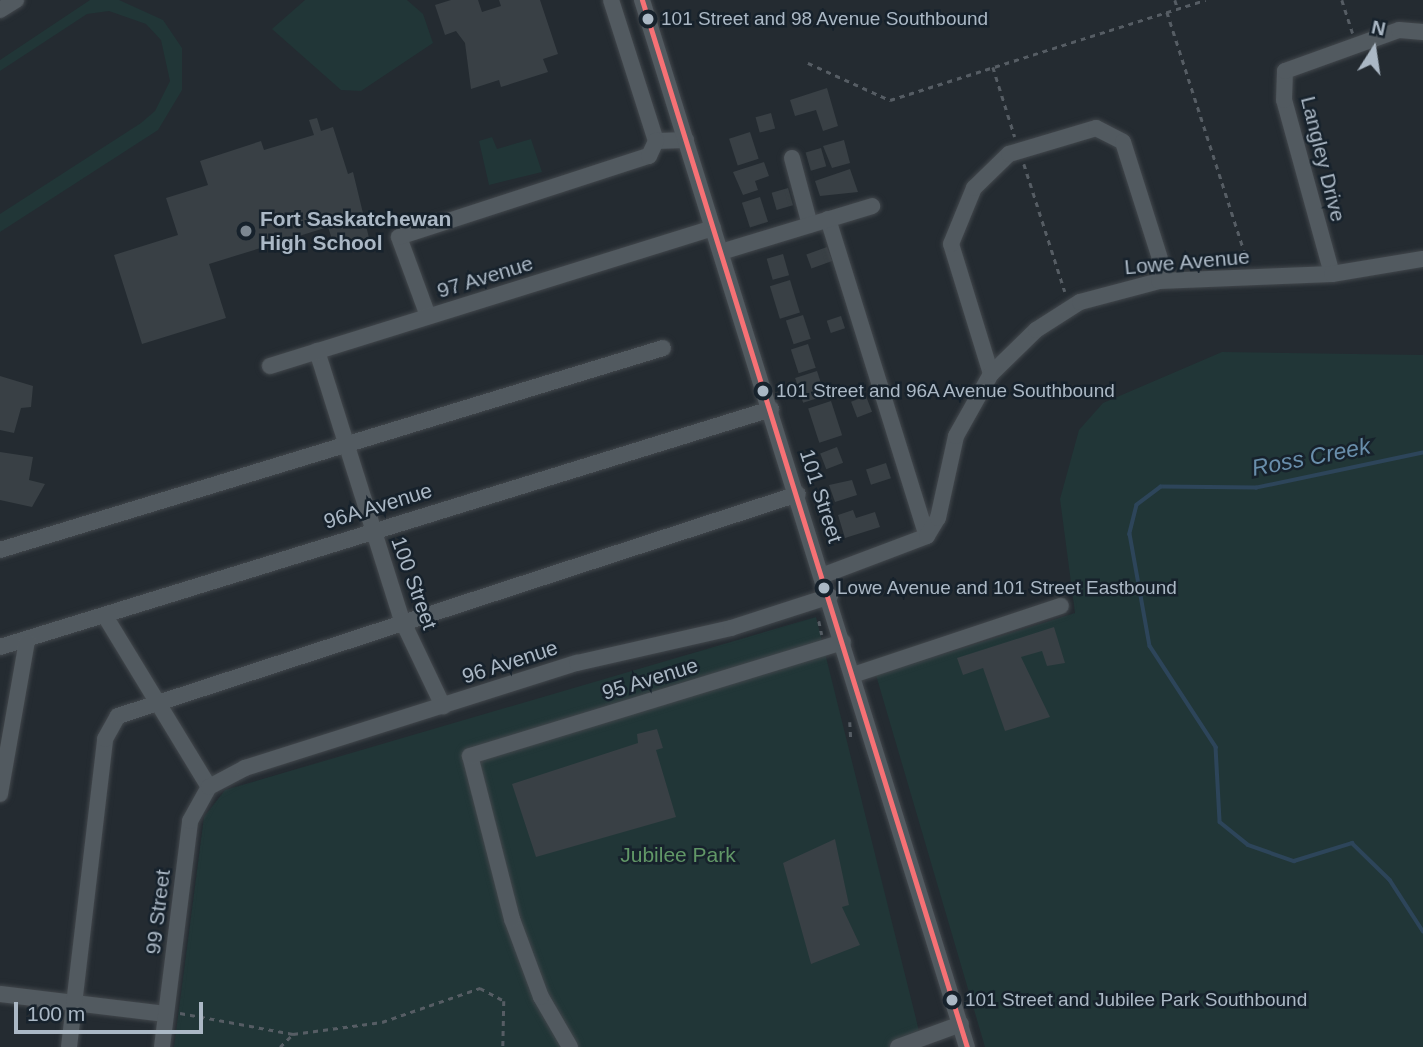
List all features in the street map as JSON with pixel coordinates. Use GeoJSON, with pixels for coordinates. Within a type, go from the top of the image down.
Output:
{"type":"FeatureCollection","features":[{"type":"Feature","properties":{"kind":"street"},"geometry":{"type":"LineString","coordinates":[[0,10],[16,0]]}},
{"type":"Feature","properties":{"kind":"street"},"geometry":{"type":"LineString","coordinates":[[428,316],[399,237],[649,156],[656,141],[611,0]]}},
{"type":"Feature","properties":{"kind":"street","name":"101 Street"},"geometry":{"type":"LineString","coordinates":[[642,0],[824,575],[967,1047]]}},
{"type":"Feature","properties":{"kind":"street","name":"Langley Drive"},"geometry":{"type":"LineString","coordinates":[[1332,274],[1284,100],[1285,71],[1399,30],[1423,32]]}},
{"type":"Feature","properties":{"kind":"street"},"geometry":{"type":"LineString","coordinates":[[991,374],[951,244],[974,188],[1019,150],[1097,128],[1123,142],[1161,262],[1159,281]]}},
{"type":"Feature","properties":{"kind":"street"},"geometry":{"type":"LineString","coordinates":[[656,141],[686,140]]}},
{"type":"Feature","properties":{"kind":"street"},"geometry":{"type":"LineString","coordinates":[[792,158],[810,225]]}},
{"type":"Feature","properties":{"kind":"street"},"geometry":{"type":"LineString","coordinates":[[721,252],[872,206]]}},
{"type":"Feature","properties":{"kind":"street"},"geometry":{"type":"LineString","coordinates":[[824,575],[927,536],[828,219]]}},
{"type":"Feature","properties":{"kind":"street","name":"97 Avenue"},"geometry":{"type":"LineString","coordinates":[[270,366],[713,228]]}},
{"type":"Feature","properties":{"kind":"street","name":"Lowe Avenue"},"geometry":{"type":"LineString","coordinates":[[927,536],[938,517],[956,436],[991,374],[1063,312],[1117,289],[1159,281],[1332,274],[1423,259]]}},
{"type":"Feature","properties":{"kind":"street"},"geometry":{"type":"LineString","coordinates":[[0,550],[345,441],[663,348]]}},
{"type":"Feature","properties":{"kind":"street","name":"100 Street"},"geometry":{"type":"LineString","coordinates":[[317,351],[401,618],[443,706]]}},
{"type":"Feature","properties":{"kind":"street","name":"96A Avenue"},"geometry":{"type":"LineString","coordinates":[[0,648],[373,529],[771,409]]}},
{"type":"Feature","properties":{"kind":"street"},"geometry":{"type":"LineString","coordinates":[[69,1047],[105,739],[118,716],[152,700],[401,618],[798,494]]}},
{"type":"Feature","properties":{"kind":"street","name":"96 Avenue"},"geometry":{"type":"LineString","coordinates":[[209,787],[245,768],[443,706],[830,596]]}},
{"type":"Feature","properties":{"kind":"street"},"geometry":{"type":"LineString","coordinates":[[853,675],[1061,606]]}},
{"type":"Feature","properties":{"kind":"street"},"geometry":{"type":"LineString","coordinates":[[105,616],[152,700],[209,787]]}},
{"type":"Feature","properties":{"kind":"street"},"geometry":{"type":"LineString","coordinates":[[0,784],[27,641]]}},
{"type":"Feature","properties":{"kind":"street","name":"95 Avenue"},"geometry":{"type":"LineString","coordinates":[[570,1047],[541,997],[512,919],[470,756],[843,642]]}},
{"type":"Feature","properties":{"kind":"street","name":"99 Street"},"geometry":{"type":"LineString","coordinates":[[162,1047],[190,821],[209,787]]}},
{"type":"Feature","properties":{"kind":"street"},"geometry":{"type":"LineString","coordinates":[[0,994],[166,1012]]}},
{"type":"Feature","properties":{"kind":"street"},"geometry":{"type":"LineString","coordinates":[[898,1047],[961,1024]]}},
{"type":"Feature","properties":{"kind":"path"},"geometry":{"type":"LineString","coordinates":[[1175,0],[1178,9]]}},
{"type":"Feature","properties":{"kind":"path"},"geometry":{"type":"LineString","coordinates":[[808,63],[890,100],[1206,0]]}},
{"type":"Feature","properties":{"kind":"path"},"geometry":{"type":"LineString","coordinates":[[1342,0],[1357,45]]}},
{"type":"Feature","properties":{"kind":"path"},"geometry":{"type":"LineString","coordinates":[[1167,12],[1246,257]]}},
{"type":"Feature","properties":{"kind":"path"},"geometry":{"type":"LineString","coordinates":[[993,67],[1065,292]]}},
{"type":"Feature","properties":{"kind":"path"},"geometry":{"type":"LineString","coordinates":[[166,1012],[215,1024],[293,1034],[382,1022],[480,988],[504,1001],[503,1047]]}},
{"type":"Feature","properties":{"kind":"path"},"geometry":{"type":"LineString","coordinates":[[280,1047],[293,1034]]}},
{"type":"Feature","properties":{"kind":"green space"},"geometry":{"type":"Polygon","coordinates":[[[90,0],[119,0],[163,20],[182,48],[182,90],[158,130],[0,232],[0,214],[141,123],[155,111],[170,81],[161,40],[146,24],[109,11],[87,14],[0,71],[0,60],[90,0]]]}},
{"type":"Feature","properties":{"kind":"green space"},"geometry":{"type":"Polygon","coordinates":[[[305,0],[407,0],[423,14],[433,43],[361,91],[341,90],[272,29],[305,0]]]}},
{"type":"Feature","properties":{"kind":"green space"},"geometry":{"type":"Polygon","coordinates":[[[492,137],[497,149],[531,139],[542,172],[489,185],[479,141],[492,137]]]}},
{"type":"Feature","properties":{"kind":"green space"},"geometry":{"type":"Polygon","coordinates":[[[1222,352],[1423,355],[1423,1047],[985,1047],[876,675],[1075,613],[1060,499],[1079,430],[1103,403],[1222,352]]]}},
{"type":"Feature","properties":{"kind":"green space","name":"Jubilee Park"},"geometry":{"type":"Polygon","coordinates":[[[816,617],[923,1047],[174,1047],[204,817],[225,790],[816,617]]]}},
{"type":"Feature","properties":{"kind":"building"},"geometry":{"type":"Polygon","coordinates":[[[451,0],[478,0],[482,12],[501,6],[499,0],[540,0],[558,54],[543,59],[548,72],[501,87],[499,80],[471,89],[465,43],[456,31],[445,35],[435,5],[451,0]]]}},
{"type":"Feature","properties":{"kind":"building"},"geometry":{"type":"Polygon","coordinates":[[[827,88],[838,126],[823,131],[816,110],[795,116],[790,100],[827,88]]]}},
{"type":"Feature","properties":{"kind":"building"},"geometry":{"type":"Polygon","coordinates":[[[771,113],[775,128],[760,133],[756,117],[771,113]]]}},
{"type":"Feature","properties":{"kind":"building","name":"Fort Saskatchewan High School"},"geometry":{"type":"Polygon","coordinates":[[[317,118],[321,131],[333,127],[348,174],[353,172],[369,238],[335,248],[328,227],[209,264],[226,318],[142,344],[114,255],[178,235],[166,198],[208,185],[200,161],[261,141],[264,150],[314,135],[309,120],[317,118]]]}},
{"type":"Feature","properties":{"kind":"building"},"geometry":{"type":"Polygon","coordinates":[[[750,132],[759,159],[738,165],[729,139],[750,132]]]}},
{"type":"Feature","properties":{"kind":"building"},"geometry":{"type":"Polygon","coordinates":[[[844,140],[850,163],[832,168],[823,146],[844,140]]]}},
{"type":"Feature","properties":{"kind":"building"},"geometry":{"type":"Polygon","coordinates":[[[821,148],[826,166],[811,171],[806,152],[821,148]]]}},
{"type":"Feature","properties":{"kind":"building"},"geometry":{"type":"Polygon","coordinates":[[[764,162],[769,176],[755,181],[758,190],[743,195],[733,172],[764,162]]]}},
{"type":"Feature","properties":{"kind":"building"},"geometry":{"type":"Polygon","coordinates":[[[850,169],[858,192],[820,196],[815,181],[850,169]]]}},
{"type":"Feature","properties":{"kind":"building"},"geometry":{"type":"Polygon","coordinates":[[[788,188],[793,205],[777,210],[772,193],[788,188]]]}},
{"type":"Feature","properties":{"kind":"building"},"geometry":{"type":"Polygon","coordinates":[[[760,197],[768,222],[750,228],[742,203],[760,197]]]}},
{"type":"Feature","properties":{"kind":"building"},"geometry":{"type":"Polygon","coordinates":[[[827,247],[832,261],[811,269],[806,255],[827,247]]]}},
{"type":"Feature","properties":{"kind":"building"},"geometry":{"type":"Polygon","coordinates":[[[783,254],[789,275],[773,280],[767,259],[783,254]]]}},
{"type":"Feature","properties":{"kind":"building"},"geometry":{"type":"Polygon","coordinates":[[[790,280],[800,313],[780,319],[770,286],[790,280]]]}},
{"type":"Feature","properties":{"kind":"building"},"geometry":{"type":"Polygon","coordinates":[[[803,315],[811,339],[794,344],[786,321],[803,315]]]}},
{"type":"Feature","properties":{"kind":"building"},"geometry":{"type":"Polygon","coordinates":[[[841,316],[845,328],[831,333],[827,321],[841,316]]]}},
{"type":"Feature","properties":{"kind":"building"},"geometry":{"type":"Polygon","coordinates":[[[808,344],[816,368],[799,373],[791,350],[808,344]]]}},
{"type":"Feature","properties":{"kind":"building"},"geometry":{"type":"Polygon","coordinates":[[[817,371],[825,396],[803,403],[795,378],[817,371]]]}},
{"type":"Feature","properties":{"kind":"building"},"geometry":{"type":"Polygon","coordinates":[[[0,376],[33,386],[31,407],[21,408],[14,433],[0,430],[0,376]]]}},
{"type":"Feature","properties":{"kind":"building"},"geometry":{"type":"Polygon","coordinates":[[[866,396],[872,412],[857,418],[851,402],[866,396]]]}},
{"type":"Feature","properties":{"kind":"building"},"geometry":{"type":"Polygon","coordinates":[[[831,401],[842,435],[819,443],[808,408],[831,401]]]}},
{"type":"Feature","properties":{"kind":"building"},"geometry":{"type":"Polygon","coordinates":[[[837,447],[843,463],[826,469],[820,453],[837,447]]]}},
{"type":"Feature","properties":{"kind":"building"},"geometry":{"type":"Polygon","coordinates":[[[0,452],[33,457],[29,480],[45,484],[32,507],[0,500],[0,452]]]}},
{"type":"Feature","properties":{"kind":"building"},"geometry":{"type":"Polygon","coordinates":[[[886,463],[891,478],[871,485],[866,469],[886,463]]]}},
{"type":"Feature","properties":{"kind":"building"},"geometry":{"type":"Polygon","coordinates":[[[852,480],[857,495],[835,502],[829,485],[852,480]]]}},
{"type":"Feature","properties":{"kind":"building"},"geometry":{"type":"Polygon","coordinates":[[[853,510],[856,518],[875,512],[880,527],[845,538],[838,515],[853,510]]]}},
{"type":"Feature","properties":{"kind":"building"},"geometry":{"type":"Polygon","coordinates":[[[1054,627],[1065,663],[1047,666],[1042,651],[1021,657],[1050,717],[1005,731],[983,668],[963,675],[957,658],[1054,627]]]}},
{"type":"Feature","properties":{"kind":"building"},"geometry":{"type":"Polygon","coordinates":[[[657,729],[663,748],[656,750],[676,817],[536,857],[512,784],[638,743],[637,734],[657,729]]]}},
{"type":"Feature","properties":{"kind":"building"},"geometry":{"type":"Polygon","coordinates":[[[835,839],[849,905],[842,907],[860,945],[811,964],[783,863],[835,839]]]}},
{"type":"Feature","properties":{"kind":"waterway","name":"Ross Creek"},"geometry":{"type":"LineString","coordinates":[[1423,453],[1257,488],[1161,487],[1137,505],[1130,534],[1150,646],[1216,747],[1220,822],[1248,845],[1294,861],[1352,843],[1390,880],[1423,931]]}},
{"type":"Feature","properties":{"kind":"transit line"},"geometry":{"type":"LineString","coordinates":[[642,0],[967,1047]]}},
{"type":"Feature","properties":{"kind":"place","name":"101 Street and 98 Avenue Southbound"},"geometry":{"type":"Point","coordinates":[648,19]}},
{"type":"Feature","properties":{"kind":"place","name":"Fort Saskatchewan High School"},"geometry":{"type":"Point","coordinates":[246,231]}},
{"type":"Feature","properties":{"kind":"place","name":"101 Street and 96A Avenue Southbound"},"geometry":{"type":"Point","coordinates":[763,391]}},
{"type":"Feature","properties":{"kind":"place","name":"Lowe Avenue and 101 Street Eastbound"},"geometry":{"type":"Point","coordinates":[824,588]}},
{"type":"Feature","properties":{"kind":"place","name":"101 Street and Jubilee Park Southbound"},"geometry":{"type":"Point","coordinates":[952,1000]}}]}
